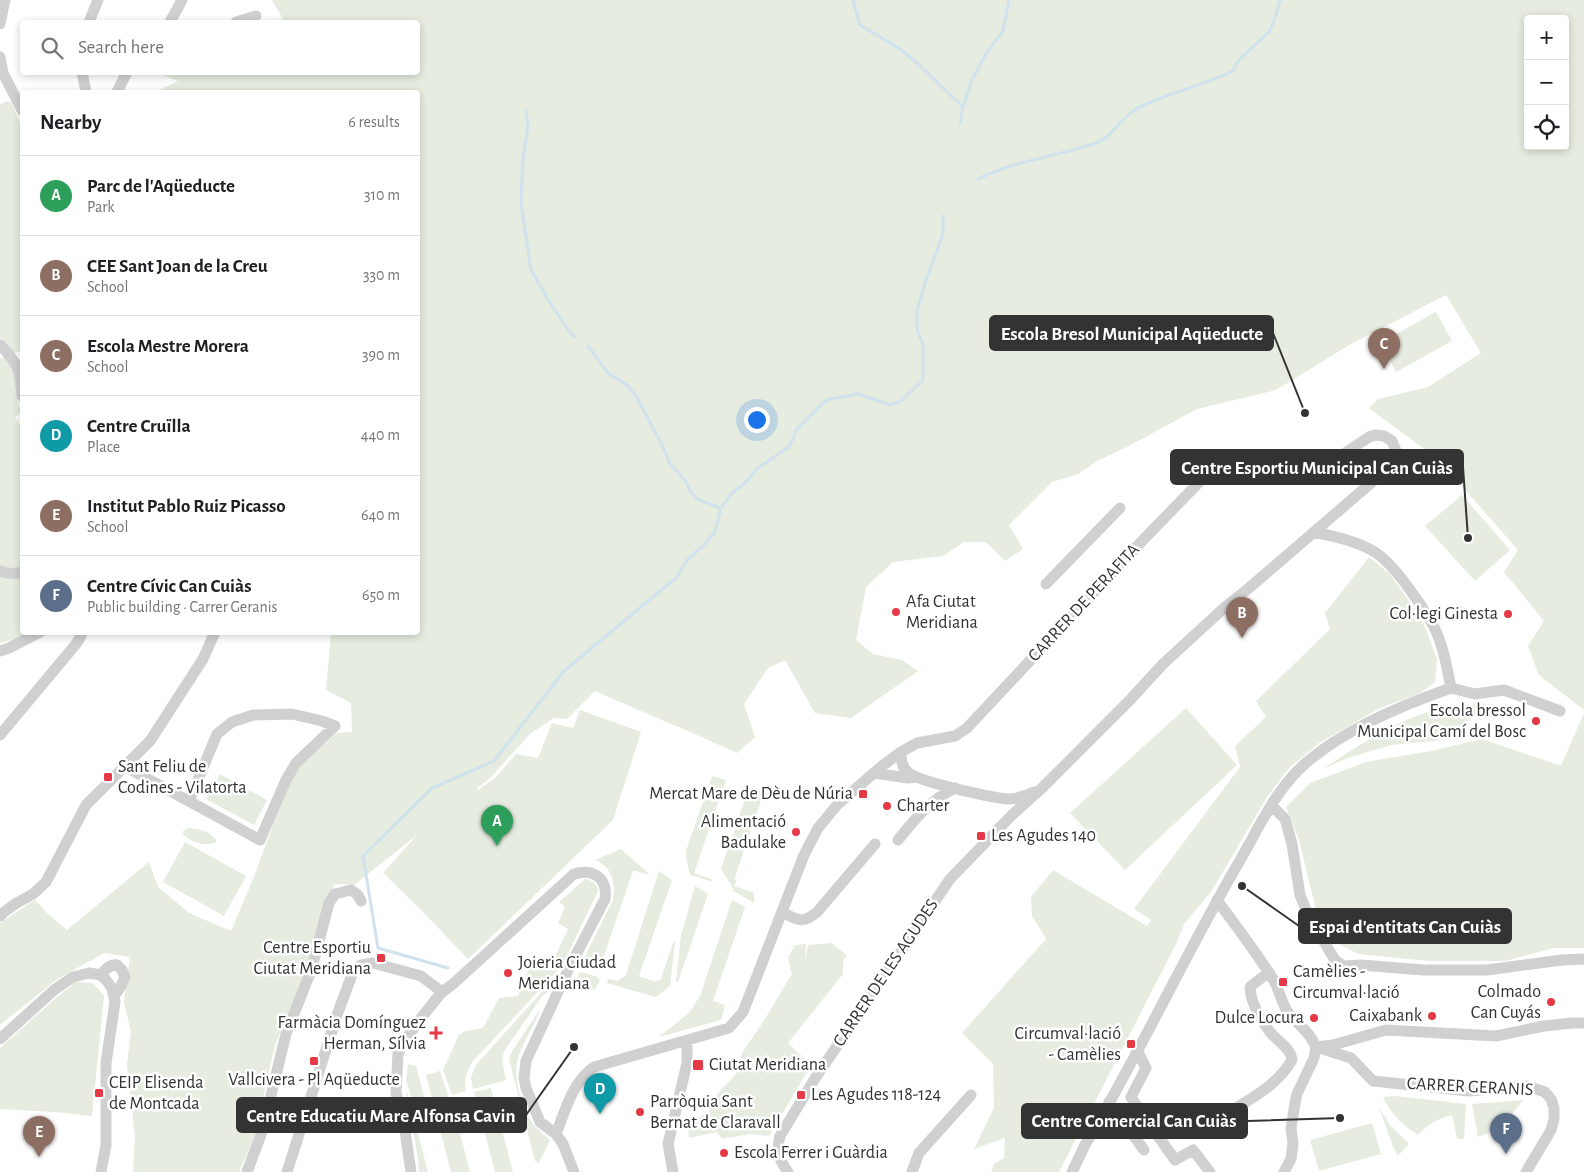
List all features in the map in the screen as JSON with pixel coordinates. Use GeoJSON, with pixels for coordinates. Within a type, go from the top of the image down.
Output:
{"type":"FeatureCollection","features":[{"type":"Feature","properties":{"kind":"street"},"geometry":{"type":"LineString","coordinates":[[0,24],[5,0]]}},
{"type":"Feature","properties":{"kind":"street"},"geometry":{"type":"LineString","coordinates":[[90,20],[98,0]]}},
{"type":"Feature","properties":{"kind":"street"},"geometry":{"type":"LineString","coordinates":[[171,20],[182,0]]}},
{"type":"Feature","properties":{"kind":"street"},"geometry":{"type":"LineString","coordinates":[[243,20],[256,16]]}},
{"type":"Feature","properties":{"kind":"street"},"geometry":{"type":"LineString","coordinates":[[0,57],[3,73],[20,106]]}},
{"type":"Feature","properties":{"kind":"street"},"geometry":{"type":"LineString","coordinates":[[83,75],[86,90]]}},
{"type":"Feature","properties":{"kind":"street"},"geometry":{"type":"LineString","coordinates":[[118,90],[126,75]]}},
{"type":"Feature","properties":{"kind":"street"},"geometry":{"type":"LineString","coordinates":[[0,345],[18,367],[20,374]]}},
{"type":"Feature","properties":{"kind":"street","name":"CARRER DE PERAFITA"},"geometry":{"type":"LineString","coordinates":[[556,1134],[576,1085],[594,1067],[729,1028],[743,1012],[804,855],[818,828],[838,804],[901,752],[917,744],[955,736],[967,728],[1210,471],[1258,463],[1310,468],[1336,459],[1368,437],[1384,436],[1394,444],[1397,452],[1393,464],[1314,532]]}},
{"type":"Feature","properties":{"kind":"street"},"geometry":{"type":"LineString","coordinates":[[1046,584],[1120,508]]}},
{"type":"Feature","properties":{"kind":"street"},"geometry":{"type":"LineString","coordinates":[[1314,532],[1361,545],[1383,558],[1397,573],[1433,626],[1446,660],[1451,688]]}},
{"type":"Feature","properties":{"kind":"street","name":"CARRER DE LES AGUDES"},"geometry":{"type":"LineString","coordinates":[[788,1172],[779,1158],[777,1146],[780,1136],[814,1080],[950,880],[1012,814],[1041,789],[1163,664],[1224,608],[1314,532]]}},
{"type":"Feature","properties":{"kind":"street"},"geometry":{"type":"LineString","coordinates":[[0,571],[10,574],[20,573]]}},
{"type":"Feature","properties":{"kind":"street"},"geometry":{"type":"LineString","coordinates":[[0,651],[10,648],[34,635]]}},
{"type":"Feature","properties":{"kind":"street"},"geometry":{"type":"LineString","coordinates":[[0,734],[76,644],[81,635]]}},
{"type":"Feature","properties":{"kind":"street"},"geometry":{"type":"LineString","coordinates":[[0,916],[33,894],[46,882],[86,805],[92,797],[126,767],[159,729],[203,659],[214,635]]}},
{"type":"Feature","properties":{"kind":"street"},"geometry":{"type":"LineString","coordinates":[[1072,1172],[1218,900],[1287,782],[1306,763],[1329,746],[1368,723],[1451,688],[1475,694],[1504,690],[1560,711]]}},
{"type":"Feature","properties":{"kind":"street"},"geometry":{"type":"LineString","coordinates":[[126,767],[260,840],[286,780],[296,763],[335,726],[322,720],[292,714],[253,715],[232,722],[217,734],[189,801]]}},
{"type":"Feature","properties":{"kind":"street"},"geometry":{"type":"LineString","coordinates":[[901,752],[904,768],[910,774],[955,788],[1010,799],[1022,798],[1041,789]]}},
{"type":"Feature","properties":{"kind":"street"},"geometry":{"type":"LineString","coordinates":[[874,773],[908,778],[916,777]]}},
{"type":"Feature","properties":{"kind":"street"},"geometry":{"type":"LineString","coordinates":[[898,840],[926,807],[942,794],[955,788]]}},
{"type":"Feature","properties":{"kind":"street"},"geometry":{"type":"LineString","coordinates":[[998,797],[1010,807],[1012,814]]}},
{"type":"Feature","properties":{"kind":"street"},"geometry":{"type":"LineString","coordinates":[[1272,806],[1285,819],[1292,844],[1300,895],[1309,917],[1335,960],[1343,966],[1361,965],[1423,970],[1487,970],[1584,959]]}},
{"type":"Feature","properties":{"kind":"street"},"geometry":{"type":"LineString","coordinates":[[782,912],[798,920],[810,918],[875,844]]}},
{"type":"Feature","properties":{"kind":"street"},"geometry":{"type":"LineString","coordinates":[[411,1172],[403,1117],[396,1093],[398,1053],[414,1027],[442,992],[574,874],[582,871],[594,874],[603,882],[606,893],[605,899],[569,968],[526,1061],[524,1070],[526,1088],[540,1122],[556,1134],[563,1144],[574,1172]]}},
{"type":"Feature","properties":{"kind":"street"},"geometry":{"type":"LineString","coordinates":[[247,1172],[262,1132],[286,1034],[311,971],[329,904],[335,894],[351,890],[358,895],[361,901]]}},
{"type":"Feature","properties":{"kind":"street"},"geometry":{"type":"LineString","coordinates":[[1218,900],[1273,980],[1290,1015],[1305,1029],[1316,1046],[1314,1058],[1297,1094],[1291,1128],[1293,1143],[1291,1159],[1284,1172]]}},
{"type":"Feature","properties":{"kind":"street"},"geometry":{"type":"LineString","coordinates":[[287,1172],[353,972],[361,965],[373,963],[421,976],[442,992]]}},
{"type":"Feature","properties":{"kind":"street"},"geometry":{"type":"LineString","coordinates":[[101,975],[104,970],[113,964],[122,970],[124,977],[121,986],[114,995]]}},
{"type":"Feature","properties":{"kind":"street"},"geometry":{"type":"LineString","coordinates":[[0,1039],[54,990],[73,977],[89,973],[101,975],[112,988],[114,1012],[106,1063],[106,1145],[101,1172]]}},
{"type":"Feature","properties":{"kind":"street"},"geometry":{"type":"LineString","coordinates":[[1233,1110],[1274,1083],[1292,1060],[1289,1051],[1265,1025],[1250,993],[1250,988],[1268,973]]}},
{"type":"Feature","properties":{"kind":"street"},"geometry":{"type":"LineString","coordinates":[[1316,1046],[1333,1045],[1386,1030],[1496,1036],[1544,1026],[1584,1023]]}},
{"type":"Feature","properties":{"kind":"street"},"geometry":{"type":"LineString","coordinates":[[673,1172],[668,1144],[687,1063],[688,1040]]}},
{"type":"Feature","properties":{"kind":"street","name":"CARRER GERANIS"},"geometry":{"type":"LineString","coordinates":[[1316,1046],[1351,1058],[1373,1081],[1469,1091],[1527,1086],[1545,1092],[1551,1099],[1554,1108],[1554,1119],[1551,1130],[1526,1172]]}},
{"type":"Feature","properties":{"kind":"street"},"geometry":{"type":"LineString","coordinates":[[1137,1050],[1146,1068],[1131,1096],[1132,1099],[1175,1160],[1193,1150],[1210,1172]]}},
{"type":"Feature","properties":{"kind":"street"},"geometry":{"type":"LineString","coordinates":[[912,1172],[919,1153],[971,1095]]}},
{"type":"Feature","properties":{"kind":"street"},"geometry":{"type":"LineString","coordinates":[[1109,1102],[1144,1150]]}},
{"type":"Feature","properties":{"kind":"shaded area"},"geometry":{"type":"Polygon","coordinates":[[[272,0],[1584,0],[1584,710],[1539,675],[1528,646],[1544,621],[1504,572],[1518,550],[1439,460],[1369,408],[1378,399],[1428,387],[1481,353],[1446,295],[1349,345],[1276,390],[1197,409],[1097,461],[1078,474],[1052,482],[1009,525],[1023,549],[1005,561],[986,542],[964,542],[943,556],[893,562],[866,587],[856,640],[873,654],[902,660],[918,671],[851,718],[815,713],[785,660],[768,668],[744,704],[755,737],[737,753],[595,691],[567,719],[554,718],[531,733],[488,780],[476,789],[478,790],[495,778],[516,754],[538,758],[552,723],[573,728],[580,710],[641,732],[613,820],[468,959],[383,873],[417,835],[354,885],[334,884],[298,992],[275,1045],[254,1138],[239,1172],[133,1172],[135,1136],[127,1065],[131,1032],[124,1002],[130,957],[104,953],[56,980],[0,1025],[0,923],[35,900],[67,930],[149,862],[158,887],[189,913],[231,931],[254,877],[285,792],[296,769],[337,733],[352,732],[351,703],[326,690],[331,635],[420,635],[420,90],[159,90],[178,81],[162,75],[420,75],[420,20],[274,20],[283,19],[272,0]]]}},
{"type":"Feature","properties":{"kind":"shaded area"},"geometry":{"type":"Polygon","coordinates":[[[7,101],[12,103],[20,123],[20,352],[14,353],[0,338],[0,104],[7,101]]]}},
{"type":"Feature","properties":{"kind":"shaded area"},"geometry":{"type":"Polygon","coordinates":[[[1436,312],[1452,341],[1396,372],[1380,343],[1436,312]]]}},
{"type":"Feature","properties":{"kind":"shaded area"},"geometry":{"type":"Polygon","coordinates":[[[4,357],[15,373],[17,399],[20,410],[20,414],[15,417],[20,425],[20,635],[23,635],[0,643],[0,359],[4,357]]]}},
{"type":"Feature","properties":{"kind":"shaded area"},"geometry":{"type":"Polygon","coordinates":[[[1462,495],[1510,550],[1475,581],[1425,526],[1462,495]]]}},
{"type":"Feature","properties":{"kind":"shaded area"},"geometry":{"type":"Polygon","coordinates":[[[1369,557],[1390,574],[1425,627],[1437,659],[1435,682],[1420,693],[1380,708],[1319,743],[1289,768],[1267,797],[1211,892],[1184,924],[1176,944],[1059,1172],[991,1172],[994,1164],[1004,1158],[1005,1138],[974,1149],[994,1108],[993,1064],[962,1033],[1046,939],[1032,916],[1031,897],[1053,870],[1147,926],[1151,920],[1134,909],[1240,767],[1235,746],[1266,717],[1256,701],[1330,629],[1325,613],[1369,557]]]}},
{"type":"Feature","properties":{"kind":"shaded area"},"geometry":{"type":"Polygon","coordinates":[[[1484,703],[1487,705],[1445,740],[1391,745],[1348,758],[1323,769],[1373,737],[1413,717],[1440,710],[1484,703]]]}},
{"type":"Feature","properties":{"kind":"shaded area"},"geometry":{"type":"Polygon","coordinates":[[[1186,708],[1237,765],[1125,870],[1070,813],[1186,708]]]}},
{"type":"Feature","properties":{"kind":"shaded area"},"geometry":{"type":"Polygon","coordinates":[[[1584,713],[1584,948],[1554,948],[1505,961],[1430,961],[1358,954],[1337,943],[1317,914],[1299,840],[1286,807],[1310,783],[1366,762],[1431,751],[1482,739],[1561,766],[1584,713]]]}},
{"type":"Feature","properties":{"kind":"shaded area"},"geometry":{"type":"Polygon","coordinates":[[[220,774],[267,800],[254,825],[206,799],[220,774]]]}},
{"type":"Feature","properties":{"kind":"shaded area"},"geometry":{"type":"Polygon","coordinates":[[[712,776],[726,780],[694,873],[711,879],[713,882],[690,875],[686,858],[686,851],[712,776]]]}},
{"type":"Feature","properties":{"kind":"shaded area"},"geometry":{"type":"Polygon","coordinates":[[[749,788],[764,792],[735,877],[736,882],[734,886],[754,893],[754,903],[732,890],[733,888],[721,869],[749,788]]]}},
{"type":"Feature","properties":{"kind":"shaded area"},"geometry":{"type":"Polygon","coordinates":[[[189,828],[207,833],[214,837],[216,842],[203,844],[190,839],[183,834],[183,831],[189,828]]]}},
{"type":"Feature","properties":{"kind":"shaded area"},"geometry":{"type":"Polygon","coordinates":[[[185,842],[246,876],[224,916],[163,882],[185,842]]]}},
{"type":"Feature","properties":{"kind":"shaded area"},"geometry":{"type":"Polygon","coordinates":[[[621,849],[650,875],[633,871],[600,967],[581,964],[613,900],[612,876],[601,863],[595,860],[621,849]]]}},
{"type":"Feature","properties":{"kind":"shaded area"},"geometry":{"type":"Polygon","coordinates":[[[659,871],[672,880],[639,976],[656,982],[657,980],[660,981],[675,942],[670,986],[656,997],[607,983],[608,979],[618,981],[626,975],[659,871]]]}},
{"type":"Feature","properties":{"kind":"shaded area"},"geometry":{"type":"Polygon","coordinates":[[[585,879],[594,883],[598,891],[562,966],[473,1061],[466,1075],[466,1091],[452,1095],[443,1070],[459,1035],[465,1031],[483,1028],[499,998],[518,996],[530,969],[537,964],[554,959],[568,929],[558,923],[565,907],[559,902],[585,879]]]}},
{"type":"Feature","properties":{"kind":"shaded area"},"geometry":{"type":"Polygon","coordinates":[[[695,886],[708,894],[678,982],[676,982],[681,936],[695,886]]]}},
{"type":"Feature","properties":{"kind":"shaded area"},"geometry":{"type":"Polygon","coordinates":[[[732,900],[745,907],[713,1001],[725,1005],[721,1020],[659,1037],[689,1013],[700,996],[732,900]]]}},
{"type":"Feature","properties":{"kind":"shaded area"},"geometry":{"type":"Polygon","coordinates":[[[832,943],[847,956],[843,960],[843,974],[788,1043],[811,1065],[769,1136],[750,1134],[722,1139],[717,1132],[689,1138],[688,1124],[709,1112],[711,1101],[736,1074],[742,1053],[793,972],[791,972],[788,957],[795,945],[806,944],[805,964],[808,945],[832,943]]]}},
{"type":"Feature","properties":{"kind":"shaded area"},"geometry":{"type":"Polygon","coordinates":[[[580,972],[595,976],[600,980],[595,990],[576,981],[580,972]]]}},
{"type":"Feature","properties":{"kind":"shaded area"},"geometry":{"type":"Polygon","coordinates":[[[555,980],[550,991],[543,995],[504,1051],[502,1060],[506,1080],[473,1089],[471,1077],[476,1065],[549,984],[555,980]]]}},
{"type":"Feature","properties":{"kind":"shaded area"},"geometry":{"type":"Polygon","coordinates":[[[76,982],[93,983],[104,996],[92,1116],[0,1109],[0,1048],[76,982]]]}},
{"type":"Feature","properties":{"kind":"shaded area"},"geometry":{"type":"Polygon","coordinates":[[[540,1009],[520,1052],[516,1066],[519,1092],[529,1117],[533,1124],[550,1140],[539,1163],[535,1161],[509,1059],[540,1009]]]}},
{"type":"Feature","properties":{"kind":"shaded area"},"geometry":{"type":"Polygon","coordinates":[[[408,1064],[416,1066],[426,1104],[414,1107],[406,1079],[408,1064]]]}},
{"type":"Feature","properties":{"kind":"shaded area"},"geometry":{"type":"Polygon","coordinates":[[[440,1071],[449,1098],[451,1098],[470,1172],[451,1172],[426,1075],[440,1071]]]}},
{"type":"Feature","properties":{"kind":"shaded area"},"geometry":{"type":"Polygon","coordinates":[[[491,1088],[513,1172],[495,1172],[474,1092],[491,1088]]]}},
{"type":"Feature","properties":{"kind":"shaded area"},"geometry":{"type":"Polygon","coordinates":[[[407,1092],[428,1172],[419,1172],[407,1092]]]}},
{"type":"Feature","properties":{"kind":"shaded area"},"geometry":{"type":"Polygon","coordinates":[[[1395,1096],[1466,1104],[1464,1139],[1457,1139],[1452,1115],[1434,1122],[1418,1135],[1398,1119],[1383,1097],[1395,1096]]]}},
{"type":"Feature","properties":{"kind":"shaded area"},"geometry":{"type":"Polygon","coordinates":[[[1523,1100],[1504,1122],[1492,1131],[1478,1137],[1472,1104],[1523,1100]]]}},
{"type":"Feature","properties":{"kind":"shaded area"},"geometry":{"type":"Polygon","coordinates":[[[1379,1107],[1390,1125],[1409,1144],[1398,1156],[1393,1147],[1379,1107]]]}},
{"type":"Feature","properties":{"kind":"shaded area"},"geometry":{"type":"Polygon","coordinates":[[[1372,1123],[1381,1154],[1319,1171],[1310,1140],[1372,1123]]]}},
{"type":"Feature","properties":{"kind":"waterway"},"geometry":{"type":"LineString","coordinates":[[853,0],[860,25],[900,49],[963,107]]}},
{"type":"Feature","properties":{"kind":"waterway"},"geometry":{"type":"LineString","coordinates":[[960,124],[963,107],[972,80],[985,55],[1003,31],[1009,0]]}},
{"type":"Feature","properties":{"kind":"waterway"},"geometry":{"type":"LineString","coordinates":[[978,179],[1007,167],[1096,143],[1107,136],[1125,117],[1136,109],[1233,71],[1239,60],[1269,32],[1280,0]]}},
{"type":"Feature","properties":{"kind":"waterway"},"geometry":{"type":"LineString","coordinates":[[526,111],[528,125],[523,159],[521,202],[531,270],[568,330],[575,337]]}},
{"type":"Feature","properties":{"kind":"waterway"},"geometry":{"type":"LineString","coordinates":[[448,968],[378,948],[363,856],[432,788],[494,761],[564,671],[677,577],[688,559],[715,532],[721,508],[731,494],[745,483],[758,468],[789,447],[797,429],[826,400],[858,394],[890,405],[901,401],[923,380],[923,345],[917,329],[917,311],[943,234],[943,216]]}},
{"type":"Feature","properties":{"kind":"waterway"},"geometry":{"type":"LineString","coordinates":[[588,346],[608,373],[627,385],[636,396],[670,464],[686,481],[690,491],[697,499],[720,508]]}},
{"type":"Feature","properties":{"kind":"place","name":"Escola Mestre Morera"},"geometry":{"type":"Point","coordinates":[1384,369]}},
{"type":"Feature","properties":{"kind":"place","name":"Escola Bresol Municipal Aqüeducte"},"geometry":{"type":"Point","coordinates":[1305,413]}},
{"type":"Feature","properties":{"kind":"place","name":"Centre Esportiu Municipal Can Cuiàs"},"geometry":{"type":"Point","coordinates":[1468,538]}},
{"type":"Feature","properties":{"kind":"place","name":"Afa Ciutat Meridiana"},"geometry":{"type":"Point","coordinates":[896,612]}},
{"type":"Feature","properties":{"kind":"place","name":"Col·legi Ginesta"},"geometry":{"type":"Point","coordinates":[1508,614]}},
{"type":"Feature","properties":{"kind":"place","name":"CEE Sant Joan de la Creu"},"geometry":{"type":"Point","coordinates":[1242,638]}},
{"type":"Feature","properties":{"kind":"place","name":"Escola bressol Municipal Camí del Bosc"},"geometry":{"type":"Point","coordinates":[1536,721]}},
{"type":"Feature","properties":{"kind":"place","name":"Sant Feliu de Codines - Vilatorta"},"geometry":{"type":"Point","coordinates":[108,777]}},
{"type":"Feature","properties":{"kind":"place","name":"Mercat Mare de Dèu de Núria"},"geometry":{"type":"Point","coordinates":[863,794]}},
{"type":"Feature","properties":{"kind":"place","name":"Charter"},"geometry":{"type":"Point","coordinates":[887,806]}},
{"type":"Feature","properties":{"kind":"place","name":"Alimentació Badulake"},"geometry":{"type":"Point","coordinates":[796,832]}},
{"type":"Feature","properties":{"kind":"place","name":"Les Agudes 140"},"geometry":{"type":"Point","coordinates":[981,836]}},
{"type":"Feature","properties":{"kind":"place","name":"Parc de l'Aqüeducte"},"geometry":{"type":"Point","coordinates":[497,846]}},
{"type":"Feature","properties":{"kind":"place","name":"Espai d'entitats Can Cuiàs"},"geometry":{"type":"Point","coordinates":[1242,886]}},
{"type":"Feature","properties":{"kind":"place","name":"Centre Esportiu Ciutat Meridiana"},"geometry":{"type":"Point","coordinates":[381,958]}},
{"type":"Feature","properties":{"kind":"place","name":"Joieria Ciudad Meridiana"},"geometry":{"type":"Point","coordinates":[508,973]}},
{"type":"Feature","properties":{"kind":"place","name":"Camèlies - Circumval·lació"},"geometry":{"type":"Point","coordinates":[1283,982]}},
{"type":"Feature","properties":{"kind":"place","name":"Colmado Can Cuyás"},"geometry":{"type":"Point","coordinates":[1551,1002]}},
{"type":"Feature","properties":{"kind":"place","name":"Caixabank"},"geometry":{"type":"Point","coordinates":[1432,1016]}},
{"type":"Feature","properties":{"kind":"place","name":"Dulce Locura"},"geometry":{"type":"Point","coordinates":[1314,1018]}},
{"type":"Feature","properties":{"kind":"place","name":"Farmàcia Domínguez Herman, Sílvia"},"geometry":{"type":"Point","coordinates":[436,1033]}},
{"type":"Feature","properties":{"kind":"place","name":"Circumval·lació - Camèlies"},"geometry":{"type":"Point","coordinates":[1131,1044]}},
{"type":"Feature","properties":{"kind":"place","name":"Centre Educatiu Mare Alfonsa Cavin"},"geometry":{"type":"Point","coordinates":[574,1047]}},
{"type":"Feature","properties":{"kind":"place","name":"Vallcivera - Pl Aqüeducte"},"geometry":{"type":"Point","coordinates":[314,1061]}},
{"type":"Feature","properties":{"kind":"place","name":"Ciutat Meridiana"},"geometry":{"type":"Point","coordinates":[698,1065]}},
{"type":"Feature","properties":{"kind":"place","name":"CEIP Elisenda de Montcada"},"geometry":{"type":"Point","coordinates":[99,1093]}},
{"type":"Feature","properties":{"kind":"place","name":"Les Agudes 118-124"},"geometry":{"type":"Point","coordinates":[801,1095]}},
{"type":"Feature","properties":{"kind":"place","name":"Parròquia Sant Bernat de Claravall"},"geometry":{"type":"Point","coordinates":[640,1112]}},
{"type":"Feature","properties":{"kind":"place","name":"Centre Cruïlla"},"geometry":{"type":"Point","coordinates":[600,1114]}},
{"type":"Feature","properties":{"kind":"place","name":"Centre Comercial Can Cuiàs"},"geometry":{"type":"Point","coordinates":[1340,1118]}},
{"type":"Feature","properties":{"kind":"place","name":"Escola Ferrer i Guàrdia"},"geometry":{"type":"Point","coordinates":[724,1153]}},
{"type":"Feature","properties":{"kind":"place","name":"Centre Cívic Can Cuiàs"},"geometry":{"type":"Point","coordinates":[1506,1154]}},
{"type":"Feature","properties":{"kind":"place","name":"Institut Pablo Ruiz Picasso"},"geometry":{"type":"Point","coordinates":[39,1157]}}]}
